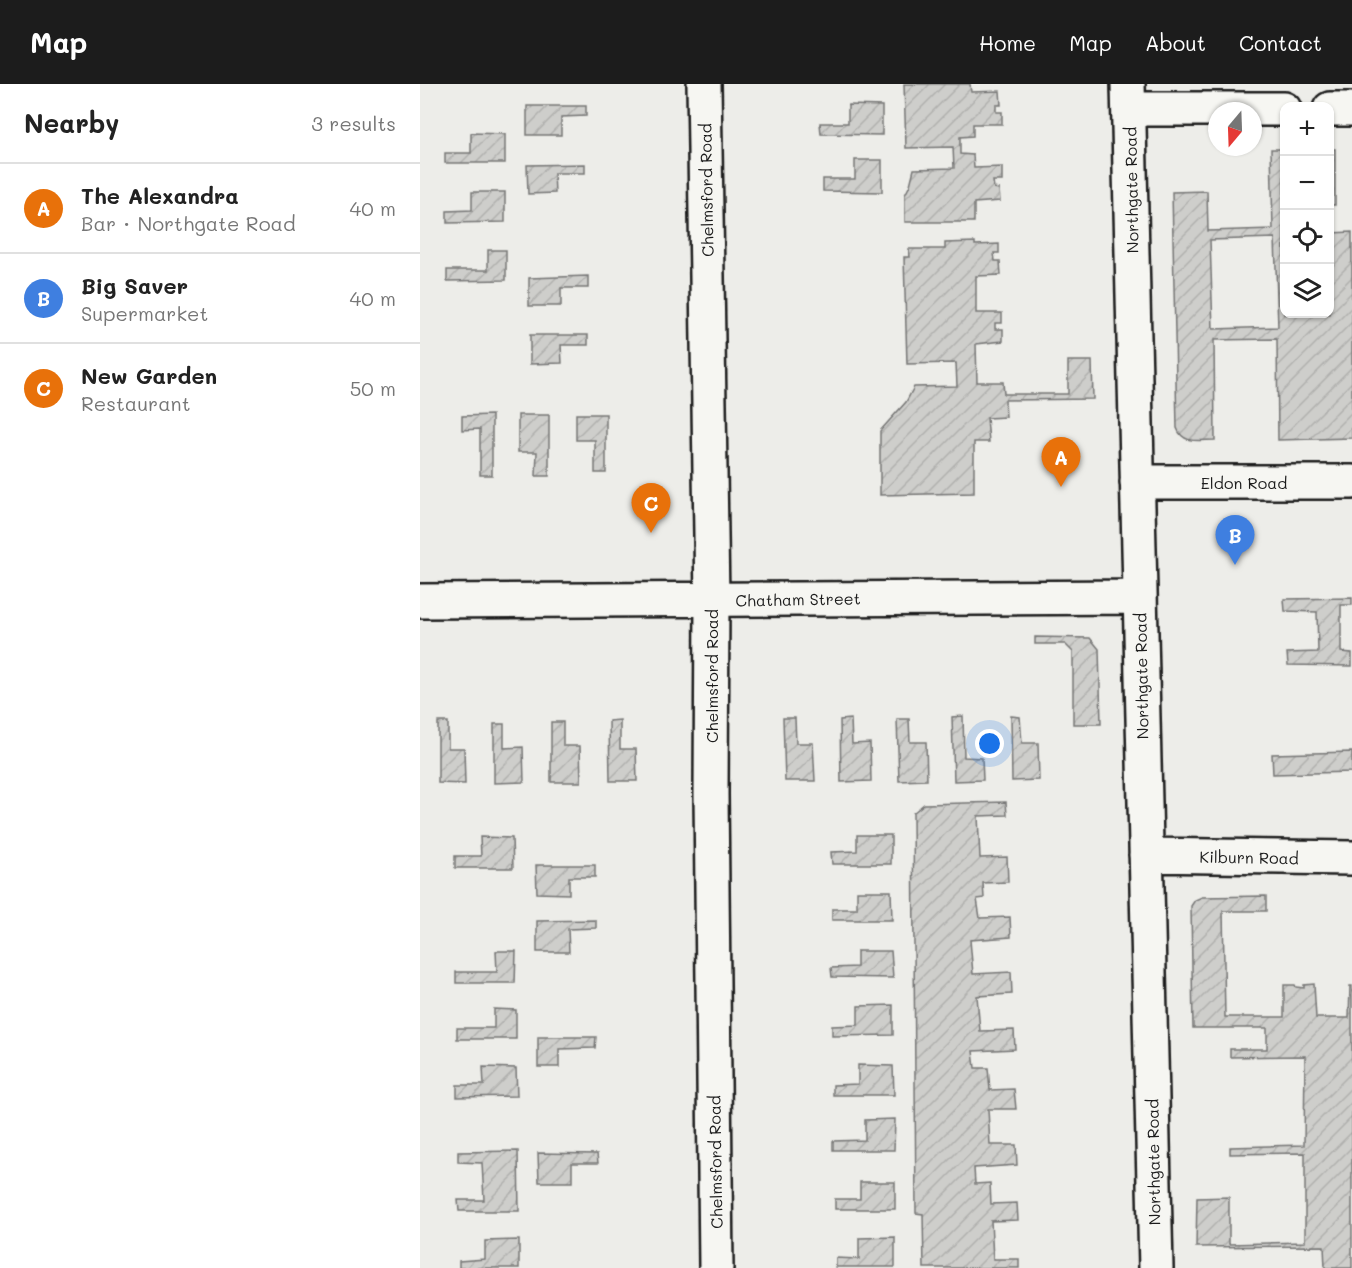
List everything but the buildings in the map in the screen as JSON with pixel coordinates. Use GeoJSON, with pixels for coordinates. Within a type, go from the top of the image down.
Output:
{"type":"FeatureCollection","features":[{"type":"Feature","properties":{"kind":"street","name":"Chelmsford Road"},"geometry":{"type":"LineString","coordinates":[[704,84],[712,599],[711,794],[716,1268]]}},
{"type":"Feature","properties":{"kind":"street"},"geometry":{"type":"LineString","coordinates":[[1129,96],[1280,109]]}},
{"type":"Feature","properties":{"kind":"street","name":"Northgate Road"},"geometry":{"type":"LineString","coordinates":[[1129,96],[1156,1268]]}},
{"type":"Feature","properties":{"kind":"street"},"geometry":{"type":"LineString","coordinates":[[1334,109],[1352,110]]}},
{"type":"Feature","properties":{"kind":"street","name":"Eldon Road"},"geometry":{"type":"LineString","coordinates":[[1137,482],[1352,483]]}},
{"type":"Feature","properties":{"kind":"street","name":"Chatham Street"},"geometry":{"type":"LineString","coordinates":[[420,601],[1140,597]]}},
{"type":"Feature","properties":{"kind":"street","name":"Kilburn Road"},"geometry":{"type":"LineString","coordinates":[[1146,855],[1352,858]]}},
{"type":"Feature","properties":{"kind":"shaded area"},"geometry":{"type":"Polygon","coordinates":[[[904,84],[970,84],[971,92],[1000,91],[1001,105],[996,105],[996,112],[1002,112],[1002,124],[973,124],[973,136],[960,137],[960,154],[973,155],[974,168],[1002,167],[1002,181],[993,181],[994,188],[999,189],[1000,201],[974,203],[974,222],[905,222],[905,195],[914,169],[954,168],[953,147],[906,148],[904,84]]]}},
{"type":"Feature","properties":{"kind":"shaded area"},"geometry":{"type":"Polygon","coordinates":[[[848,105],[882,106],[882,135],[821,134],[820,123],[848,123],[848,105]]]}},
{"type":"Feature","properties":{"kind":"shaded area"},"geometry":{"type":"Polygon","coordinates":[[[527,106],[586,106],[586,116],[561,117],[561,135],[527,135],[527,106]]]}},
{"type":"Feature","properties":{"kind":"shaded area"},"geometry":{"type":"Polygon","coordinates":[[[471,133],[505,134],[505,163],[445,163],[445,153],[471,153],[471,133]]]}},
{"type":"Feature","properties":{"kind":"shaded area"},"geometry":{"type":"Polygon","coordinates":[[[1271,149],[1280,149],[1280,318],[1334,318],[1334,233],[1352,232],[1352,438],[1278,440],[1277,339],[1214,340],[1215,440],[1188,439],[1180,433],[1177,428],[1172,192],[1207,191],[1208,231],[1273,229],[1271,149]],[[1275,238],[1210,240],[1213,329],[1278,327],[1275,238]]]}},
{"type":"Feature","properties":{"kind":"shaded area"},"geometry":{"type":"Polygon","coordinates":[[[1334,149],[1335,149],[1334,205],[1334,149]]]}},
{"type":"Feature","properties":{"kind":"shaded area"},"geometry":{"type":"Polygon","coordinates":[[[855,160],[882,160],[882,192],[823,191],[823,179],[855,179],[855,160]]]}},
{"type":"Feature","properties":{"kind":"shaded area"},"geometry":{"type":"Polygon","coordinates":[[[585,164],[585,173],[554,173],[555,193],[528,194],[527,165],[585,164]]]}},
{"type":"Feature","properties":{"kind":"shaded area"},"geometry":{"type":"Polygon","coordinates":[[[472,192],[505,192],[505,222],[447,223],[447,211],[472,210],[472,192]]]}},
{"type":"Feature","properties":{"kind":"shaded area"},"geometry":{"type":"Polygon","coordinates":[[[975,242],[975,245],[999,244],[999,253],[994,253],[995,261],[1000,261],[1001,275],[976,276],[976,313],[1002,313],[1002,323],[995,323],[995,329],[1003,329],[1003,341],[976,344],[977,382],[1003,382],[1004,394],[1068,394],[1068,361],[1092,361],[1093,399],[1005,400],[1006,417],[987,418],[989,442],[974,442],[974,493],[880,495],[880,431],[906,402],[914,387],[957,386],[956,363],[907,364],[904,257],[910,257],[909,249],[945,249],[945,243],[975,242]]]}},
{"type":"Feature","properties":{"kind":"shaded area"},"geometry":{"type":"Polygon","coordinates":[[[488,250],[506,250],[506,280],[447,281],[447,270],[488,270],[488,250]]]}},
{"type":"Feature","properties":{"kind":"shaded area"},"geometry":{"type":"Polygon","coordinates":[[[588,276],[588,288],[561,288],[561,306],[529,306],[529,278],[588,276]]]}},
{"type":"Feature","properties":{"kind":"shaded area"},"geometry":{"type":"Polygon","coordinates":[[[530,335],[588,335],[588,345],[561,345],[562,363],[530,364],[530,335]]]}},
{"type":"Feature","properties":{"kind":"shaded area"},"geometry":{"type":"Polygon","coordinates":[[[576,414],[606,414],[606,473],[595,473],[595,440],[576,440],[576,414]]]}},
{"type":"Feature","properties":{"kind":"shaded area"},"geometry":{"type":"Polygon","coordinates":[[[492,415],[492,475],[480,475],[480,429],[462,430],[462,416],[492,415]]]}},
{"type":"Feature","properties":{"kind":"shaded area"},"geometry":{"type":"Polygon","coordinates":[[[518,415],[549,415],[549,476],[536,476],[537,452],[518,452],[518,415]]]}},
{"type":"Feature","properties":{"kind":"shaded area"},"geometry":{"type":"Polygon","coordinates":[[[1352,598],[1352,605],[1341,605],[1341,652],[1352,653],[1352,666],[1288,665],[1287,653],[1318,652],[1317,612],[1285,611],[1284,599],[1352,598]]]}},
{"type":"Feature","properties":{"kind":"shaded area"},"geometry":{"type":"Polygon","coordinates":[[[1035,637],[1090,638],[1099,649],[1101,724],[1073,724],[1073,652],[1065,644],[1035,644],[1035,637]]]}},
{"type":"Feature","properties":{"kind":"shaded area"},"geometry":{"type":"Polygon","coordinates":[[[963,716],[964,757],[982,758],[983,780],[954,781],[952,717],[963,716]]]}},
{"type":"Feature","properties":{"kind":"shaded area"},"geometry":{"type":"Polygon","coordinates":[[[1011,716],[1020,717],[1022,743],[1038,743],[1039,780],[1012,781],[1011,716]]]}},
{"type":"Feature","properties":{"kind":"shaded area"},"geometry":{"type":"Polygon","coordinates":[[[783,718],[795,718],[796,743],[813,743],[815,781],[785,781],[783,718]]]}},
{"type":"Feature","properties":{"kind":"shaded area"},"geometry":{"type":"Polygon","coordinates":[[[851,719],[852,744],[870,743],[871,781],[841,782],[840,720],[851,719]]]}},
{"type":"Feature","properties":{"kind":"shaded area"},"geometry":{"type":"Polygon","coordinates":[[[897,719],[909,719],[910,742],[926,742],[927,780],[899,781],[897,719]]]}},
{"type":"Feature","properties":{"kind":"shaded area"},"geometry":{"type":"Polygon","coordinates":[[[620,720],[620,749],[636,749],[637,781],[610,781],[609,721],[620,720]]]}},
{"type":"Feature","properties":{"kind":"shaded area"},"geometry":{"type":"Polygon","coordinates":[[[438,722],[448,722],[448,748],[464,748],[465,784],[438,783],[438,722]]]}},
{"type":"Feature","properties":{"kind":"shaded area"},"geometry":{"type":"Polygon","coordinates":[[[551,722],[563,722],[563,746],[580,746],[581,782],[551,782],[551,722]]]}},
{"type":"Feature","properties":{"kind":"shaded area"},"geometry":{"type":"Polygon","coordinates":[[[494,724],[504,724],[504,748],[523,747],[524,782],[494,783],[494,724]]]}},
{"type":"Feature","properties":{"kind":"shaded area"},"geometry":{"type":"Polygon","coordinates":[[[1352,752],[1352,772],[1273,774],[1272,754],[1352,752]]]}},
{"type":"Feature","properties":{"kind":"shaded area"},"geometry":{"type":"Polygon","coordinates":[[[1006,802],[1007,815],[978,816],[980,858],[1007,857],[1008,882],[983,883],[984,898],[977,899],[980,918],[1010,917],[1011,937],[970,940],[973,974],[1011,972],[1012,994],[977,996],[980,1031],[1014,1030],[1015,1049],[973,1051],[975,1068],[988,1068],[990,1090],[1014,1089],[1016,1109],[988,1109],[990,1145],[1016,1145],[1017,1165],[974,1168],[975,1184],[990,1183],[991,1204],[1017,1203],[1018,1220],[991,1221],[993,1259],[1019,1259],[1019,1268],[924,1268],[923,1214],[916,1213],[913,813],[924,804],[1006,802]]]}},
{"type":"Feature","properties":{"kind":"shaded area"},"geometry":{"type":"Polygon","coordinates":[[[857,835],[891,835],[891,864],[832,864],[831,852],[857,851],[857,835]]]}},
{"type":"Feature","properties":{"kind":"shaded area"},"geometry":{"type":"Polygon","coordinates":[[[480,837],[512,838],[513,868],[455,868],[455,856],[481,856],[480,837]]]}},
{"type":"Feature","properties":{"kind":"shaded area"},"geometry":{"type":"Polygon","coordinates":[[[536,865],[595,865],[595,877],[569,877],[569,894],[537,893],[536,865]]]}},
{"type":"Feature","properties":{"kind":"shaded area"},"geometry":{"type":"Polygon","coordinates":[[[857,891],[891,891],[892,920],[832,920],[832,909],[857,909],[857,891]]]}},
{"type":"Feature","properties":{"kind":"shaded area"},"geometry":{"type":"Polygon","coordinates":[[[1266,896],[1266,911],[1223,911],[1225,1017],[1284,1017],[1284,985],[1304,988],[1304,985],[1314,984],[1316,1018],[1349,1018],[1350,986],[1352,986],[1352,1268],[1325,1268],[1324,1246],[1196,1247],[1197,1198],[1229,1197],[1229,1244],[1305,1242],[1305,1153],[1230,1154],[1230,1147],[1304,1145],[1305,1056],[1230,1057],[1230,1049],[1267,1049],[1267,1028],[1193,1028],[1191,906],[1195,900],[1202,897],[1266,896]]]}},
{"type":"Feature","properties":{"kind":"shaded area"},"geometry":{"type":"Polygon","coordinates":[[[596,920],[596,928],[568,929],[569,952],[537,952],[537,921],[596,920]]]}},
{"type":"Feature","properties":{"kind":"shaded area"},"geometry":{"type":"Polygon","coordinates":[[[496,951],[516,951],[515,983],[456,983],[456,972],[497,972],[496,951]]]}},
{"type":"Feature","properties":{"kind":"shaded area"},"geometry":{"type":"Polygon","coordinates":[[[857,951],[891,951],[893,978],[832,977],[831,968],[857,967],[857,951]]]}},
{"type":"Feature","properties":{"kind":"shaded area"},"geometry":{"type":"Polygon","coordinates":[[[893,1005],[893,1035],[832,1036],[832,1026],[858,1025],[858,1006],[893,1005]]]}},
{"type":"Feature","properties":{"kind":"shaded area"},"geometry":{"type":"Polygon","coordinates":[[[494,1009],[516,1010],[516,1039],[457,1039],[457,1028],[494,1028],[494,1009]]]}},
{"type":"Feature","properties":{"kind":"shaded area"},"geometry":{"type":"Polygon","coordinates":[[[538,1037],[596,1037],[595,1048],[559,1049],[559,1067],[538,1067],[538,1037]]]}},
{"type":"Feature","properties":{"kind":"shaded area"},"geometry":{"type":"Polygon","coordinates":[[[858,1065],[893,1066],[894,1095],[833,1095],[833,1085],[858,1084],[858,1065]]]}},
{"type":"Feature","properties":{"kind":"shaded area"},"geometry":{"type":"Polygon","coordinates":[[[483,1067],[516,1068],[517,1096],[457,1097],[457,1085],[484,1085],[483,1067]]]}},
{"type":"Feature","properties":{"kind":"shaded area"},"geometry":{"type":"Polygon","coordinates":[[[895,1119],[894,1150],[833,1150],[833,1141],[865,1140],[865,1120],[895,1119]]]}},
{"type":"Feature","properties":{"kind":"shaded area"},"geometry":{"type":"Polygon","coordinates":[[[518,1151],[519,1211],[459,1211],[458,1200],[484,1200],[482,1163],[458,1162],[458,1152],[518,1151]]]}},
{"type":"Feature","properties":{"kind":"shaded area"},"geometry":{"type":"Polygon","coordinates":[[[538,1153],[597,1154],[598,1163],[572,1163],[572,1182],[539,1182],[538,1153]]]}},
{"type":"Feature","properties":{"kind":"shaded area"},"geometry":{"type":"Polygon","coordinates":[[[860,1182],[895,1182],[895,1209],[835,1209],[835,1199],[860,1199],[860,1182]]]}},
{"type":"Feature","properties":{"kind":"shaded area"},"geometry":{"type":"Polygon","coordinates":[[[895,1237],[895,1267],[836,1267],[836,1258],[859,1259],[859,1238],[895,1237]]]}},
{"type":"Feature","properties":{"kind":"shaded area"},"geometry":{"type":"Polygon","coordinates":[[[519,1240],[519,1268],[459,1268],[459,1261],[485,1259],[485,1241],[519,1240]]]}},
{"type":"Feature","properties":{"kind":"place","name":"The Alexandra"},"geometry":{"type":"Point","coordinates":[1061,487]}},
{"type":"Feature","properties":{"kind":"place","name":"New Garden"},"geometry":{"type":"Point","coordinates":[651,533]}},
{"type":"Feature","properties":{"kind":"place","name":"Big Saver"},"geometry":{"type":"Point","coordinates":[1235,565]}}]}
